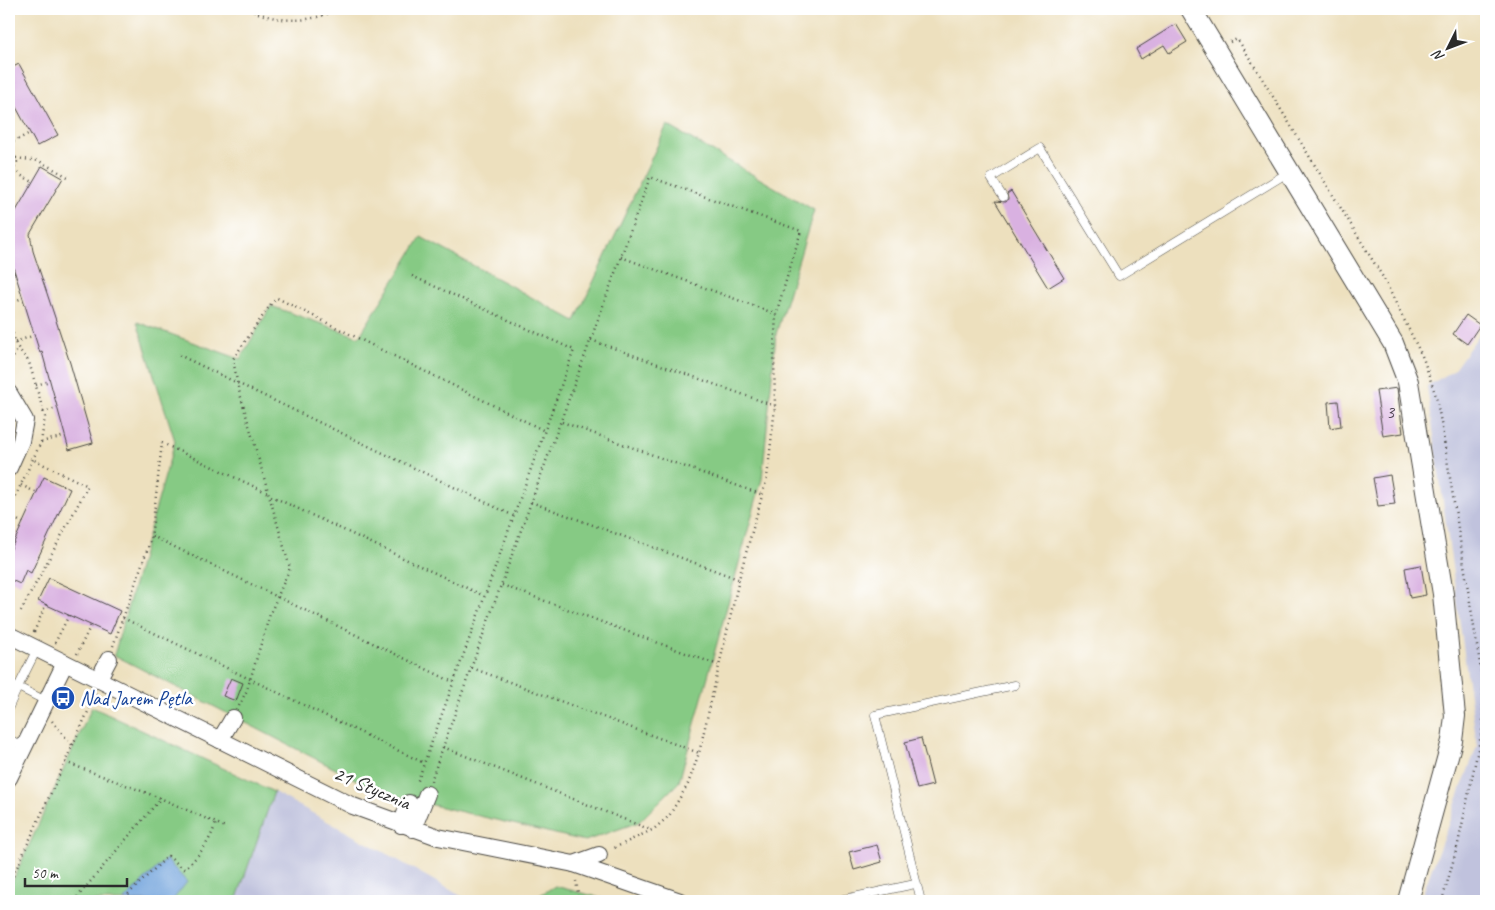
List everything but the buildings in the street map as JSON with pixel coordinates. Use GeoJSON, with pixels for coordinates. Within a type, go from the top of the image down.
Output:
{"type":"FeatureCollection","features":[{"type":"Feature","properties":{"kind":"street"},"geometry":{"type":"LineString","coordinates":[[1191,9],[1393,343],[1408,382],[1443,594],[1455,716],[1452,741],[1408,901]]}},
{"type":"Feature","properties":{"kind":"street"},"geometry":{"type":"LineString","coordinates":[[9,394],[25,420],[18,447],[9,468]]}},
{"type":"Feature","properties":{"kind":"street","name":"21 Stycznia"},"geometry":{"type":"LineString","coordinates":[[9,635],[353,806],[438,837],[574,864],[680,901]]}},
{"type":"Feature","properties":{"kind":"street"},"geometry":{"type":"LineString","coordinates":[[100,681],[109,659]]}},
{"type":"Feature","properties":{"kind":"street"},"geometry":{"type":"LineString","coordinates":[[9,778],[44,705],[68,664]]}},
{"type":"Feature","properties":{"kind":"street"},"geometry":{"type":"LineString","coordinates":[[220,740],[233,718]]}},
{"type":"Feature","properties":{"kind":"street"},"geometry":{"type":"LineString","coordinates":[[407,827],[427,794]]}},
{"type":"Feature","properties":{"kind":"street"},"geometry":{"type":"LineString","coordinates":[[407,827],[410,803]]}},
{"type":"Feature","properties":{"kind":"street"},"geometry":{"type":"LineString","coordinates":[[574,864],[599,855]]}},
{"type":"Feature","properties":{"kind":"lane"},"geometry":{"type":"LineString","coordinates":[[1002,196],[991,178],[1040,148],[1119,276],[1289,172]]}},
{"type":"Feature","properties":{"kind":"lane"},"geometry":{"type":"LineString","coordinates":[[9,707],[38,650]]}},
{"type":"Feature","properties":{"kind":"lane"},"geometry":{"type":"LineString","coordinates":[[921,901],[915,884],[874,715],[1015,685]]}},
{"type":"Feature","properties":{"kind":"lane"},"geometry":{"type":"LineString","coordinates":[[18,688],[44,705]]}},
{"type":"Feature","properties":{"kind":"lane"},"geometry":{"type":"LineString","coordinates":[[9,740],[24,747]]}},
{"type":"Feature","properties":{"kind":"lane"},"geometry":{"type":"LineString","coordinates":[[835,901],[915,884]]}},
{"type":"Feature","properties":{"kind":"path"},"geometry":{"type":"LineString","coordinates":[[249,9],[272,17],[302,21],[314,19],[338,9]]}},
{"type":"Feature","properties":{"kind":"path"},"geometry":{"type":"LineString","coordinates":[[1215,51],[1237,39],[1244,49],[1384,279],[1423,358],[1436,396],[1483,683],[1484,708],[1483,726],[1458,844],[1442,901]]}},
{"type":"Feature","properties":{"kind":"path"},"geometry":{"type":"LineString","coordinates":[[9,115],[17,110]]}},
{"type":"Feature","properties":{"kind":"path"},"geometry":{"type":"LineString","coordinates":[[9,179],[16,158],[9,144],[30,133]]}},
{"type":"Feature","properties":{"kind":"path"},"geometry":{"type":"LineString","coordinates":[[16,158],[40,161],[68,177]]}},
{"type":"Feature","properties":{"kind":"path"},"geometry":{"type":"LineString","coordinates":[[13,171],[33,182]]}},
{"type":"Feature","properties":{"kind":"path"},"geometry":{"type":"LineString","coordinates":[[427,794],[650,177],[801,231],[776,314],[775,406],[772,445],[763,495],[739,580],[698,753],[688,784],[676,806],[663,822],[652,830],[599,855]]}},
{"type":"Feature","properties":{"kind":"path"},"geometry":{"type":"LineString","coordinates":[[9,206],[16,210]]}},
{"type":"Feature","properties":{"kind":"path"},"geometry":{"type":"LineString","coordinates":[[621,257],[776,314]]}},
{"type":"Feature","properties":{"kind":"path"},"geometry":{"type":"LineString","coordinates":[[9,274],[15,272]]}},
{"type":"Feature","properties":{"kind":"path"},"geometry":{"type":"LineString","coordinates":[[410,803],[574,350],[412,276]]}},
{"type":"Feature","properties":{"kind":"path"},"geometry":{"type":"LineString","coordinates":[[9,303],[23,298]]}},
{"type":"Feature","properties":{"kind":"path"},"geometry":{"type":"LineString","coordinates":[[233,718],[247,690],[277,596],[290,568],[237,382],[233,359],[277,298],[544,431]]}},
{"type":"Feature","properties":{"kind":"path"},"geometry":{"type":"LineString","coordinates":[[15,342],[34,335]]}},
{"type":"Feature","properties":{"kind":"path"},"geometry":{"type":"LineString","coordinates":[[590,340],[775,406]]}},
{"type":"Feature","properties":{"kind":"path"},"geometry":{"type":"LineString","coordinates":[[9,366],[18,348]]}},
{"type":"Feature","properties":{"kind":"path"},"geometry":{"type":"LineString","coordinates":[[179,355],[514,516]]}},
{"type":"Feature","properties":{"kind":"path"},"geometry":{"type":"LineString","coordinates":[[36,385],[50,381]]}},
{"type":"Feature","properties":{"kind":"path"},"geometry":{"type":"LineString","coordinates":[[44,412],[57,408]]}},
{"type":"Feature","properties":{"kind":"path"},"geometry":{"type":"LineString","coordinates":[[562,422],[763,495]]}},
{"type":"Feature","properties":{"kind":"path"},"geometry":{"type":"LineString","coordinates":[[41,442],[65,436]]}},
{"type":"Feature","properties":{"kind":"path"},"geometry":{"type":"LineString","coordinates":[[109,659],[152,536],[162,443],[485,596]]}},
{"type":"Feature","properties":{"kind":"path"},"geometry":{"type":"LineString","coordinates":[[18,447],[33,460],[88,486],[21,610]]}},
{"type":"Feature","properties":{"kind":"path"},"geometry":{"type":"LineString","coordinates":[[21,485],[37,493]]}},
{"type":"Feature","properties":{"kind":"path"},"geometry":{"type":"LineString","coordinates":[[531,502],[739,580]]}},
{"type":"Feature","properties":{"kind":"path"},"geometry":{"type":"LineString","coordinates":[[9,516],[23,523]]}},
{"type":"Feature","properties":{"kind":"path"},"geometry":{"type":"LineString","coordinates":[[152,536],[454,682]]}},
{"type":"Feature","properties":{"kind":"path"},"geometry":{"type":"LineString","coordinates":[[502,584],[718,665]]}},
{"type":"Feature","properties":{"kind":"path"},"geometry":{"type":"LineString","coordinates":[[38,650],[46,604]]}},
{"type":"Feature","properties":{"kind":"path"},"geometry":{"type":"LineString","coordinates":[[38,650],[69,615]]}},
{"type":"Feature","properties":{"kind":"path"},"geometry":{"type":"LineString","coordinates":[[123,618],[424,763]]}},
{"type":"Feature","properties":{"kind":"path"},"geometry":{"type":"LineString","coordinates":[[68,664],[91,625]]}},
{"type":"Feature","properties":{"kind":"path"},"geometry":{"type":"LineString","coordinates":[[472,668],[698,753]]}},
{"type":"Feature","properties":{"kind":"path"},"geometry":{"type":"LineString","coordinates":[[9,885],[100,681]]}},
{"type":"Feature","properties":{"kind":"path"},"geometry":{"type":"LineString","coordinates":[[44,705],[72,744]]}},
{"type":"Feature","properties":{"kind":"path"},"geometry":{"type":"LineString","coordinates":[[443,747],[652,830]]}},
{"type":"Feature","properties":{"kind":"path"},"geometry":{"type":"LineString","coordinates":[[65,762],[161,798],[225,826]]}},
{"type":"Feature","properties":{"kind":"path"},"geometry":{"type":"LineString","coordinates":[[74,901],[161,798]]}},
{"type":"Feature","properties":{"kind":"path"},"geometry":{"type":"LineString","coordinates":[[121,901],[168,856],[184,869],[209,842],[216,823]]}},
{"type":"Feature","properties":{"kind":"path"},"geometry":{"type":"LineString","coordinates":[[575,901],[578,893]]}},
{"type":"Feature","properties":{"kind":"shaded area"},"geometry":{"type":"Polygon","coordinates":[[[1486,325],[1486,901],[1420,901],[1477,746],[1427,386],[1453,371],[1486,325]]]}},
{"type":"Feature","properties":{"kind":"shaded area"},"geometry":{"type":"Polygon","coordinates":[[[274,792],[387,854],[470,901],[236,901],[274,792]]]}},
{"type":"Feature","properties":{"kind":"green space"},"geometry":{"type":"Polygon","coordinates":[[[667,125],[814,210],[776,334],[762,479],[679,782],[639,822],[585,841],[382,793],[114,655],[175,441],[137,322],[240,359],[271,306],[359,337],[421,237],[575,321],[667,125]]]}},
{"type":"Feature","properties":{"kind":"green space"},"geometry":{"type":"Polygon","coordinates":[[[92,707],[274,792],[236,901],[9,901],[9,889],[92,707]]]}},
{"type":"Feature","properties":{"kind":"green space"},"geometry":{"type":"Polygon","coordinates":[[[555,886],[613,901],[530,901],[555,886]]]}},
{"type":"Feature","properties":{"kind":"water"},"geometry":{"type":"Polygon","coordinates":[[[166,859],[187,882],[172,901],[123,901],[166,859]]]}},
{"type":"Feature","properties":{"kind":"place","name":"Nad Jarem Pętla"},"geometry":{"type":"Point","coordinates":[63,698]}}]}
